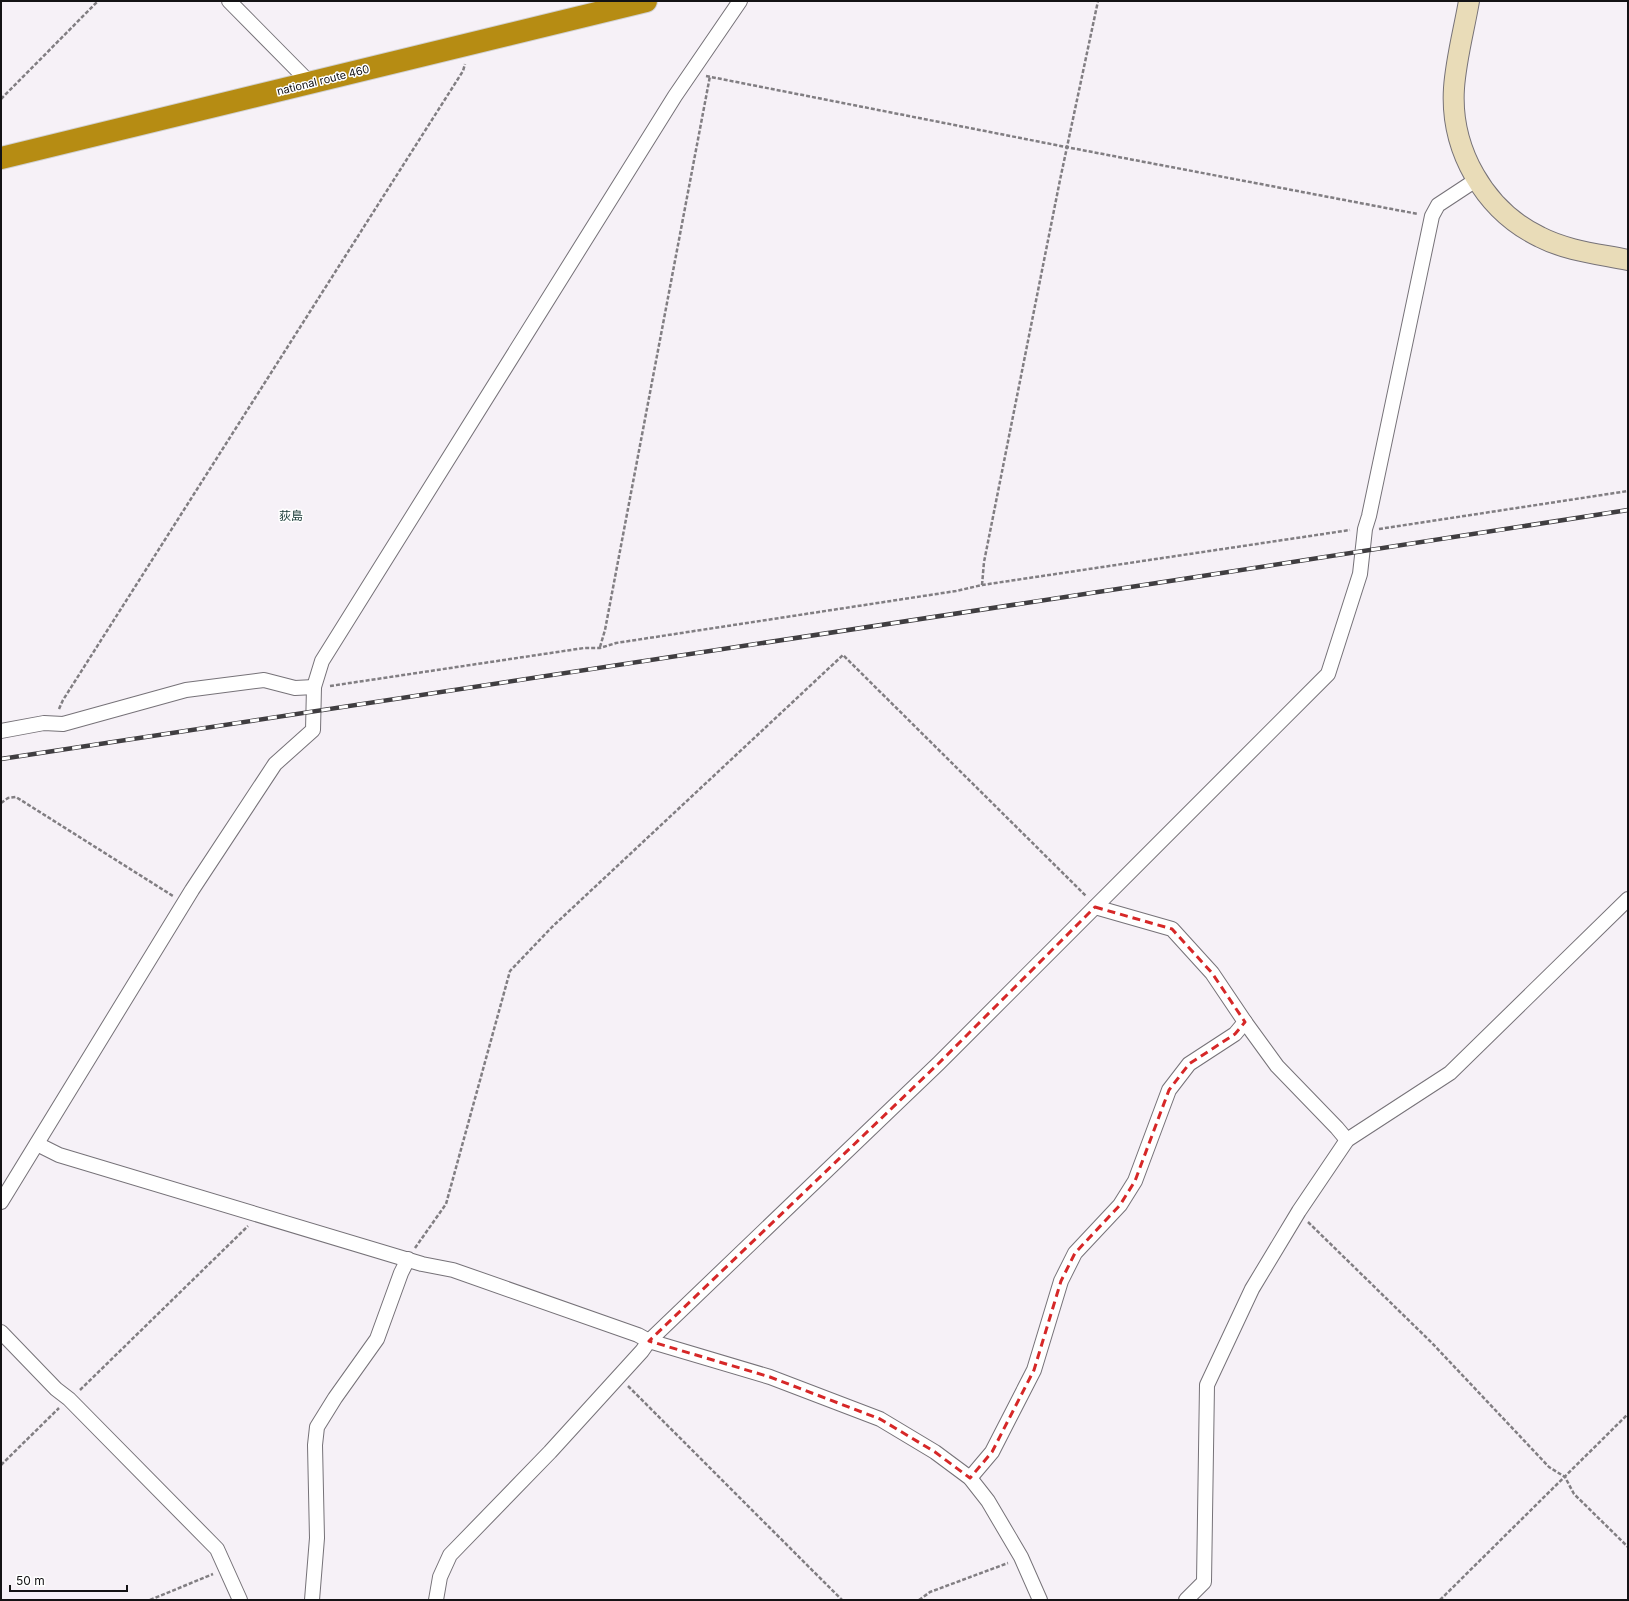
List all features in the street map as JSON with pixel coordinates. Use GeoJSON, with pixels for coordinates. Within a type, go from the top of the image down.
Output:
{"type":"FeatureCollection","features":[{"type":"Feature","properties":{"kind":"highway","name":"national route 460"},"geometry":{"type":"LineString","coordinates":[[1,158],[646,1]]}},
{"type":"Feature","properties":{"kind":"street"},"geometry":{"type":"LineString","coordinates":[[229,1],[310,83]]}},
{"type":"Feature","properties":{"kind":"street"},"geometry":{"type":"LineString","coordinates":[[1,1202],[183,903],[275,764],[313,730],[314,687],[322,661],[691,72],[740,1]]}},
{"type":"Feature","properties":{"kind":"street"},"geometry":{"type":"LineString","coordinates":[[1469,1],[1458,59],[1454,88],[1454,106],[1460,141],[1476,180],[1489,198],[1503,213],[1540,238],[1579,250],[1628,260]]}},
{"type":"Feature","properties":{"kind":"street"},"geometry":{"type":"LineString","coordinates":[[436,1600],[440,1577],[450,1555],[620,1377],[649,1341],[939,1064],[1328,674],[1360,574],[1365,529],[1432,216],[1438,206],[1476,180]]}},
{"type":"Feature","properties":{"kind":"street"},"geometry":{"type":"LineString","coordinates":[[1,732],[53,723],[63,724],[82,720],[186,690],[264,680],[295,688],[314,687]]}},
{"type":"Feature","properties":{"kind":"street"},"geometry":{"type":"LineString","coordinates":[[1186,1600],[1204,1582],[1207,1385],[1252,1289],[1298,1211],[1347,1140],[1450,1073],[1628,899]]}},
{"type":"Feature","properties":{"kind":"street"},"geometry":{"type":"LineString","coordinates":[[1095,907],[1172,929],[1212,973],[1277,1066],[1347,1140]]}},
{"type":"Feature","properties":{"kind":"street"},"geometry":{"type":"LineString","coordinates":[[970,1478],[992,1452],[1034,1370],[1061,1281],[1075,1253],[1120,1205],[1136,1182],[1169,1090],[1189,1064],[1235,1034],[1245,1022]]}},
{"type":"Feature","properties":{"kind":"street"},"geometry":{"type":"LineString","coordinates":[[37,1144],[59,1155],[408,1258],[422,1264],[453,1270],[638,1335],[649,1341],[770,1377],[880,1419],[935,1452],[970,1478],[988,1502],[1021,1557],[1040,1600]]}},
{"type":"Feature","properties":{"kind":"street"},"geometry":{"type":"LineString","coordinates":[[312,1600],[317,1538],[315,1445],[317,1427],[377,1339],[408,1258]]}},
{"type":"Feature","properties":{"kind":"street"},"geometry":{"type":"LineString","coordinates":[[1,1332],[217,1550],[240,1600]]}},
{"type":"Feature","properties":{"kind":"path"},"geometry":{"type":"LineString","coordinates":[[1,99],[98,1]]}},
{"type":"Feature","properties":{"kind":"path"},"geometry":{"type":"LineString","coordinates":[[982,584],[984,562],[1066,147],[1098,1]]}},
{"type":"Feature","properties":{"kind":"path"},"geometry":{"type":"LineString","coordinates":[[53,723],[68,694],[463,71],[470,44]]}},
{"type":"Feature","properties":{"kind":"path"},"geometry":{"type":"LineString","coordinates":[[691,72],[1066,147],[1432,216]]}},
{"type":"Feature","properties":{"kind":"path"},"geometry":{"type":"LineString","coordinates":[[600,648],[611,599],[710,76]]}},
{"type":"Feature","properties":{"kind":"path"},"geometry":{"type":"LineString","coordinates":[[314,687],[584,648],[600,648],[616,643],[956,591],[982,584],[1333,532],[1380,529],[1628,491]]}},
{"type":"Feature","properties":{"kind":"path"},"geometry":{"type":"LineString","coordinates":[[408,1258],[446,1204],[510,971],[552,927],[844,655],[1080,890],[1095,907]]}},
{"type":"Feature","properties":{"kind":"path"},"geometry":{"type":"LineString","coordinates":[[1,802],[8,798],[16,798],[183,903]]}},
{"type":"Feature","properties":{"kind":"path"},"geometry":{"type":"LineString","coordinates":[[1298,1211],[1320,1235],[1422,1332],[1549,1467],[1565,1477],[1574,1494],[1628,1547]]}},
{"type":"Feature","properties":{"kind":"path"},"geometry":{"type":"LineString","coordinates":[[1,1465],[259,1214]]}},
{"type":"Feature","properties":{"kind":"path"},"geometry":{"type":"LineString","coordinates":[[620,1377],[842,1600]]}},
{"type":"Feature","properties":{"kind":"path"},"geometry":{"type":"LineString","coordinates":[[1440,1600],[1628,1414]]}},
{"type":"Feature","properties":{"kind":"path"},"geometry":{"type":"LineString","coordinates":[[919,1600],[930,1592],[1021,1557]]}},
{"type":"Feature","properties":{"kind":"path"},"geometry":{"type":"LineString","coordinates":[[150,1600],[211,1574],[227,1572]]}},
{"type":"Feature","properties":{"kind":"highlighted area"},"geometry":{"type":"Polygon","coordinates":[[[1095,907],[1172,929],[1212,973],[1245,1022],[1235,1034],[1189,1064],[1169,1090],[1135,1181],[1120,1205],[1075,1253],[1061,1281],[1034,1370],[992,1452],[970,1478],[935,1452],[880,1419],[770,1377],[649,1341],[939,1063],[1095,907]]]}},
{"type":"Feature","properties":{"kind":"railway"},"geometry":{"type":"LineString","coordinates":[[1,759],[1628,510]]}},
{"type":"Feature","properties":{"kind":"district","name":"荻島"},"geometry":{"type":"Point","coordinates":[291,516]}}]}
